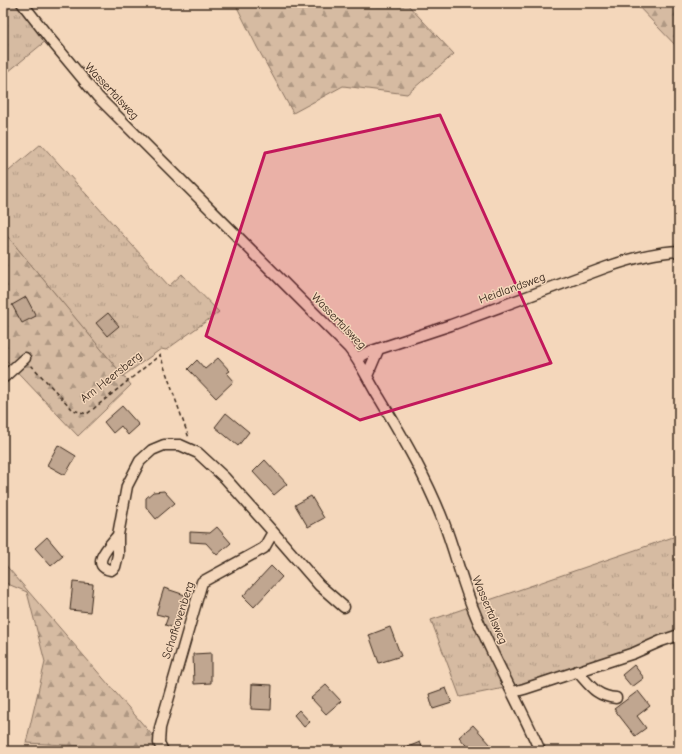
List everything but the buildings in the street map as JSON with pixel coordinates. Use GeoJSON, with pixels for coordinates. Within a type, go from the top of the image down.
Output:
{"type":"FeatureCollection","features":[{"type":"Feature","properties":{"kind":"street","name":"Wassertalsweg"},"geometry":{"type":"LineString","coordinates":[[22,3],[98,97],[349,348],[357,358],[426,480],[444,523],[474,612],[540,751]]}},
{"type":"Feature","properties":{"kind":"street","name":"Heidlandsweg"},"geometry":{"type":"LineString","coordinates":[[357,358],[366,353],[451,325],[631,259],[653,254],[679,251]]}},
{"type":"Feature","properties":{"kind":"street"},"geometry":{"type":"LineString","coordinates":[[367,376],[378,350]]}},
{"type":"Feature","properties":{"kind":"street"},"geometry":{"type":"LineString","coordinates":[[3,378],[25,358]]}},
{"type":"Feature","properties":{"kind":"street"},"geometry":{"type":"LineString","coordinates":[[118,535],[128,486],[140,461],[152,450],[164,445],[180,445],[198,453],[225,478],[319,585],[344,607]]}},
{"type":"Feature","properties":{"kind":"street","name":"Schafkovenberg"},"geometry":{"type":"LineString","coordinates":[[163,751],[159,743],[160,728],[202,582],[264,548],[273,532]]}},
{"type":"Feature","properties":{"kind":"street"},"geometry":{"type":"LineString","coordinates":[[513,692],[634,653],[661,640],[679,635]]}},
{"type":"Feature","properties":{"kind":"street"},"geometry":{"type":"LineString","coordinates":[[577,671],[599,694],[605,697],[616,698]]}},
{"type":"Feature","properties":{"kind":"path","name":"Am Heersberg"},"geometry":{"type":"LineString","coordinates":[[25,358],[73,410],[86,414],[160,355],[194,451]]}},
{"type":"Feature","properties":{"kind":"highlighted area"},"geometry":{"type":"Polygon","coordinates":[[[440,115],[551,363],[360,420],[206,336],[265,153],[440,115]]]}},
{"type":"Feature","properties":{"kind":"green space"},"geometry":{"type":"Polygon","coordinates":[[[3,3],[18,3],[47,40],[3,76],[3,3]]]}},
{"type":"Feature","properties":{"kind":"green space"},"geometry":{"type":"Polygon","coordinates":[[[235,3],[406,3],[454,54],[407,94],[343,86],[293,113],[235,3]]]}},
{"type":"Feature","properties":{"kind":"green space"},"geometry":{"type":"Polygon","coordinates":[[[635,3],[679,3],[679,49],[635,3]]]}},
{"type":"Feature","properties":{"kind":"green space"},"geometry":{"type":"Polygon","coordinates":[[[41,144],[169,286],[182,274],[219,312],[166,350],[161,349],[123,376],[3,231],[3,176],[41,144]]]}},
{"type":"Feature","properties":{"kind":"green space"},"geometry":{"type":"Polygon","coordinates":[[[3,231],[131,385],[78,436],[5,359],[3,360],[3,231]]]}},
{"type":"Feature","properties":{"kind":"green space"},"geometry":{"type":"Polygon","coordinates":[[[679,535],[679,635],[524,684],[460,697],[431,620],[679,535]]]}},
{"type":"Feature","properties":{"kind":"green space"},"geometry":{"type":"Polygon","coordinates":[[[3,562],[159,743],[163,751],[26,743],[45,662],[27,592],[3,582],[3,562]]]}}]}
